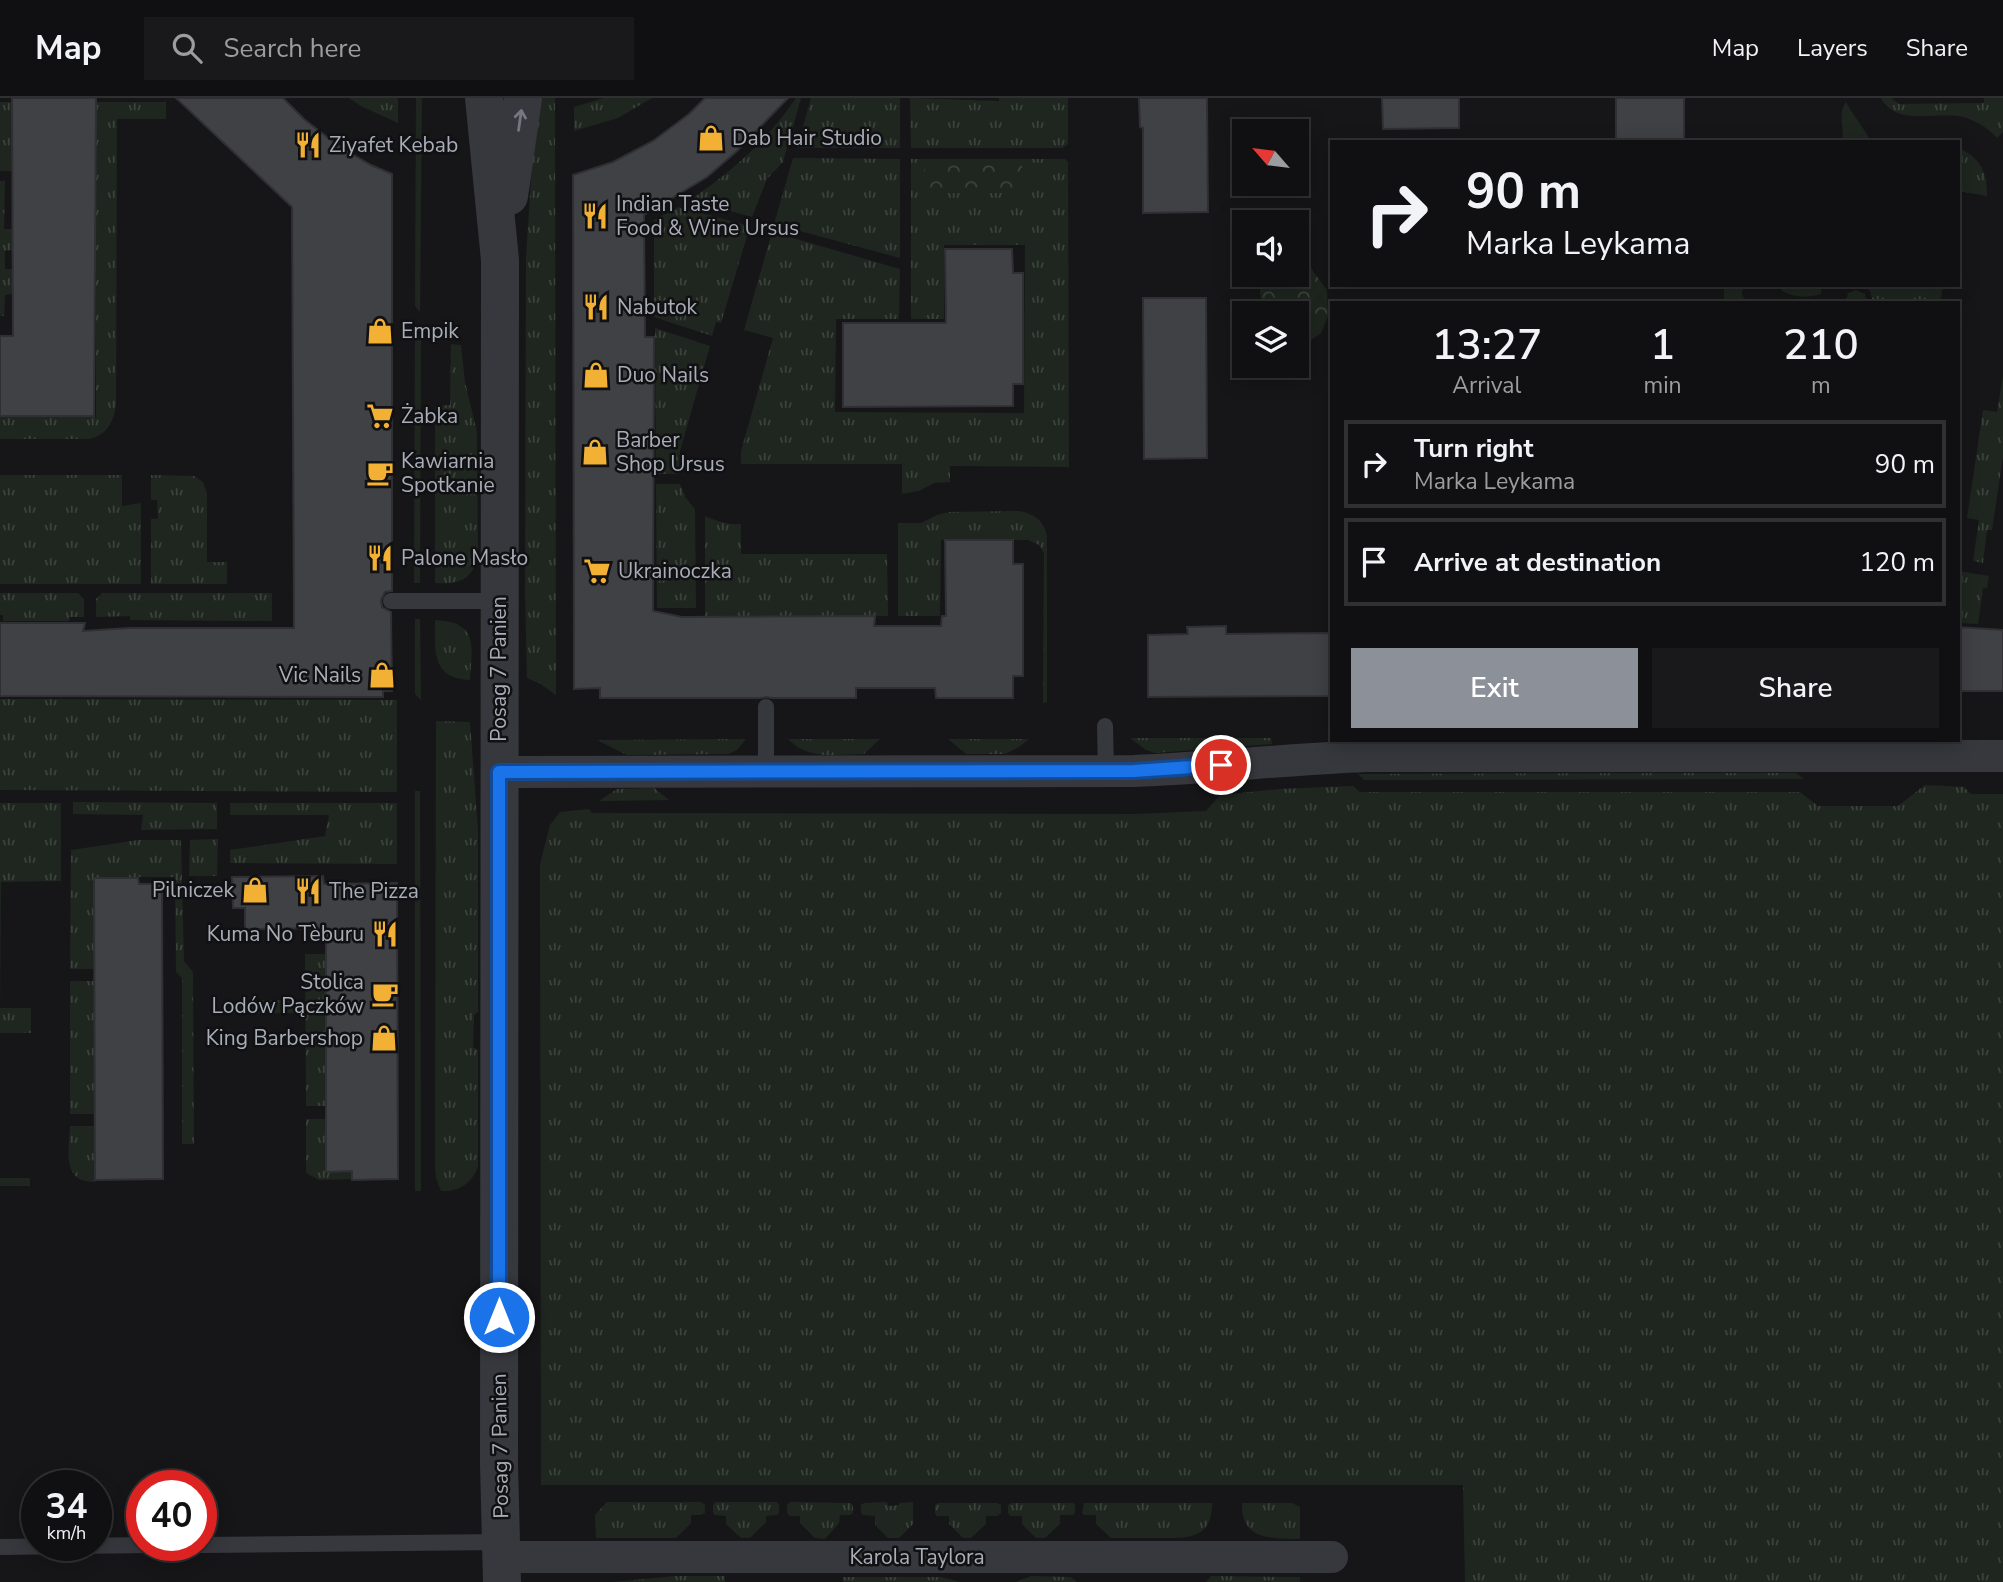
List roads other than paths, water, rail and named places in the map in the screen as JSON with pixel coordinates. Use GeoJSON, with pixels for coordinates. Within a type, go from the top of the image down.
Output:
{"type":"FeatureCollection","features":[{"type":"Feature","properties":{"kind":"street","name":"Posag 7 Panien"},"geometry":{"type":"LineString","coordinates":[[484,98],[500,260],[501,1560]]}},
{"type":"Feature","properties":{"kind":"street","name":"Posag 7 Panien"},"geometry":{"type":"LineString","coordinates":[[500,260],[523,98]]}},
{"type":"Feature","properties":{"kind":"street"},"geometry":{"type":"LineString","coordinates":[[499,772],[1106,771],[1366,756],[2003,756]]}},
{"type":"Feature","properties":{"kind":"street","name":"Karola Taylora"},"geometry":{"type":"LineString","coordinates":[[501,1560],[1332,1557]]}},
{"type":"Feature","properties":{"kind":"lane"},"geometry":{"type":"LineString","coordinates":[[391,601],[499,601]]}},
{"type":"Feature","properties":{"kind":"lane"},"geometry":{"type":"LineString","coordinates":[[766,707],[766,772]]}},
{"type":"Feature","properties":{"kind":"lane"},"geometry":{"type":"LineString","coordinates":[[1105,726],[1106,771]]}},
{"type":"Feature","properties":{"kind":"lane"},"geometry":{"type":"LineString","coordinates":[[0,1547],[126,1545]]}},
{"type":"Feature","properties":{"kind":"lane"},"geometry":{"type":"LineString","coordinates":[[217,1546],[501,1560]]}},
{"type":"Feature","properties":{"kind":"place","name":"Dab Hair Studio"},"geometry":{"type":"Point","coordinates":[711,138]}},
{"type":"Feature","properties":{"kind":"place","name":"Ziyafet Kebab"},"geometry":{"type":"Point","coordinates":[308,145]}},
{"type":"Feature","properties":{"kind":"place","name":"Indian Taste Food & Wine Ursus"},"geometry":{"type":"Point","coordinates":[595,216]}},
{"type":"Feature","properties":{"kind":"place","name":"Nabutok"},"geometry":{"type":"Point","coordinates":[596,307]}},
{"type":"Feature","properties":{"kind":"place","name":"Empik"},"geometry":{"type":"Point","coordinates":[380,331]}},
{"type":"Feature","properties":{"kind":"place","name":"Duo Nails"},"geometry":{"type":"Point","coordinates":[596,375]}},
{"type":"Feature","properties":{"kind":"place","name":"Żabka"},"geometry":{"type":"Point","coordinates":[380,416]}},
{"type":"Feature","properties":{"kind":"place","name":"Barber Shop Ursus"},"geometry":{"type":"Point","coordinates":[595,452]}},
{"type":"Feature","properties":{"kind":"place","name":"Kawiarnia Spotkanie"},"geometry":{"type":"Point","coordinates":[380,473]}},
{"type":"Feature","properties":{"kind":"place","name":"Palone Masło"},"geometry":{"type":"Point","coordinates":[380,558]}},
{"type":"Feature","properties":{"kind":"place","name":"Ukrainoczka"},"geometry":{"type":"Point","coordinates":[597,571]}},
{"type":"Feature","properties":{"kind":"place","name":"Vic Nails"},"geometry":{"type":"Point","coordinates":[382,675]}},
{"type":"Feature","properties":{"kind":"place","name":"Pilniczek"},"geometry":{"type":"Point","coordinates":[255,890]}},
{"type":"Feature","properties":{"kind":"place","name":"The Pizza"},"geometry":{"type":"Point","coordinates":[308,891]}},
{"type":"Feature","properties":{"kind":"place","name":"Kuma No Tèburu"},"geometry":{"type":"Point","coordinates":[385,934]}},
{"type":"Feature","properties":{"kind":"place","name":"Stolica Lodów Pączków"},"geometry":{"type":"Point","coordinates":[385,994]}},
{"type":"Feature","properties":{"kind":"place","name":"King Barbershop"},"geometry":{"type":"Point","coordinates":[384,1038]}}]}
